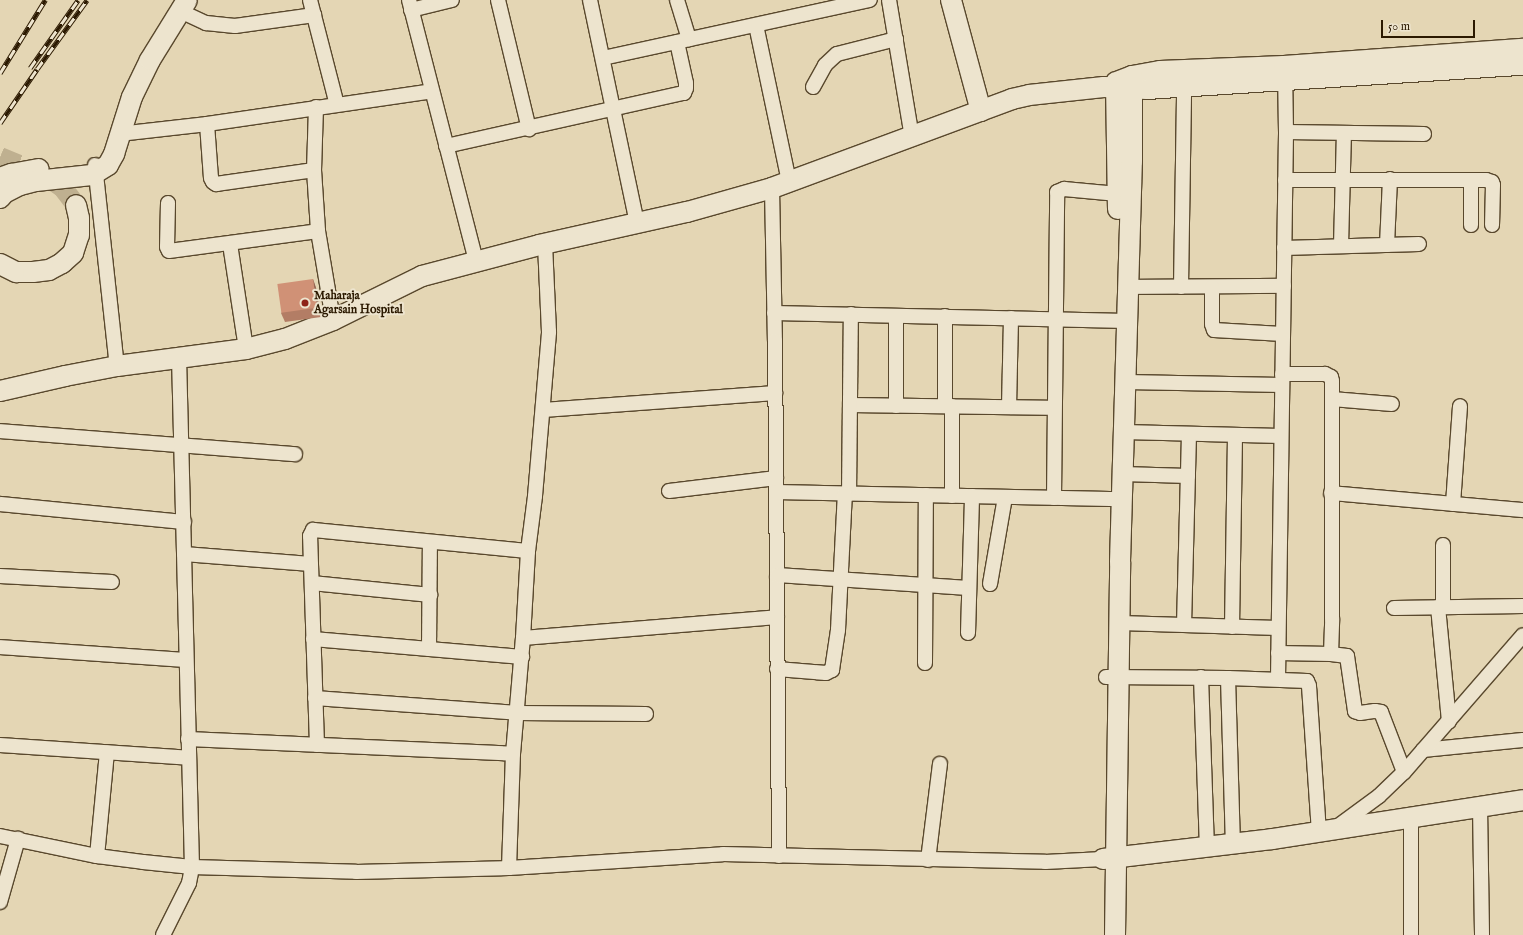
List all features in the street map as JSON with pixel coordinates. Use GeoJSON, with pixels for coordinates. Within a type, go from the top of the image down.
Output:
{"type":"FeatureCollection","features":[{"type":"Feature","properties":{"kind":"street"},"geometry":{"type":"LineString","coordinates":[[310,0],[337,105]]}},
{"type":"Feature","properties":{"kind":"street"},"geometry":{"type":"LineString","coordinates":[[452,0],[410,5],[476,261]]}},
{"type":"Feature","properties":{"kind":"street"},"geometry":{"type":"LineString","coordinates":[[498,0],[529,129]]}},
{"type":"Feature","properties":{"kind":"street"},"geometry":{"type":"LineString","coordinates":[[590,0],[637,224]]}},
{"type":"Feature","properties":{"kind":"street"},"geometry":{"type":"LineString","coordinates":[[446,146],[529,129],[684,93],[686,82],[683,41],[677,0]]}},
{"type":"Feature","properties":{"kind":"street"},"geometry":{"type":"LineString","coordinates":[[603,58],[756,25],[853,2],[870,0]]}},
{"type":"Feature","properties":{"kind":"street"},"geometry":{"type":"LineString","coordinates":[[889,0],[912,137]]}},
{"type":"Feature","properties":{"kind":"street"},"geometry":{"type":"LineString","coordinates":[[951,0],[981,111]]}},
{"type":"Feature","properties":{"kind":"street"},"geometry":{"type":"LineString","coordinates":[[0,198],[4,193],[20,185],[36,181],[86,176],[111,161],[132,97],[150,60],[183,6],[206,23],[235,26],[314,15]]}},
{"type":"Feature","properties":{"kind":"street"},"geometry":{"type":"LineString","coordinates":[[756,25],[780,185],[774,313],[776,393],[779,856]]}},
{"type":"Feature","properties":{"kind":"street"},"geometry":{"type":"LineString","coordinates":[[813,87],[825,64],[837,54],[896,39]]}},
{"type":"Feature","properties":{"kind":"street"},"geometry":{"type":"LineString","coordinates":[[0,391],[117,366],[246,349],[284,339],[333,320],[422,276],[545,244],[687,212],[780,185],[981,111],[1029,95],[1120,84],[1184,86],[1285,72],[1523,49]]}},
{"type":"Feature","properties":{"kind":"street"},"geometry":{"type":"LineString","coordinates":[[1120,84],[1160,71],[1285,72],[1523,65]]}},
{"type":"Feature","properties":{"kind":"street"},"geometry":{"type":"LineString","coordinates":[[1278,679],[1286,132],[1285,72]]}},
{"type":"Feature","properties":{"kind":"street"},"geometry":{"type":"LineString","coordinates":[[1115,935],[1110,858],[1112,677],[1121,320],[1118,194],[1120,84]]}},
{"type":"Feature","properties":{"kind":"street"},"geometry":{"type":"LineString","coordinates":[[1112,677],[1120,623],[1116,499],[1123,474],[1126,382],[1121,320],[1128,287],[1120,84]]}},
{"type":"Feature","properties":{"kind":"street"},"geometry":{"type":"LineString","coordinates":[[1181,287],[1184,86]]}},
{"type":"Feature","properties":{"kind":"street"},"geometry":{"type":"LineString","coordinates":[[119,134],[207,124],[432,91]]}},
{"type":"Feature","properties":{"kind":"street"},"geometry":{"type":"LineString","coordinates":[[316,107],[314,170],[318,231],[333,320]]}},
{"type":"Feature","properties":{"kind":"street"},"geometry":{"type":"LineString","coordinates":[[207,124],[211,178],[216,184],[314,170]]}},
{"type":"Feature","properties":{"kind":"street"},"geometry":{"type":"LineString","coordinates":[[1286,132],[1424,134]]}},
{"type":"Feature","properties":{"kind":"street"},"geometry":{"type":"LineString","coordinates":[[1341,246],[1344,133]]}},
{"type":"Feature","properties":{"kind":"street"},"geometry":{"type":"LineString","coordinates":[[0,178],[23,171],[82,165],[99,168]]}},
{"type":"Feature","properties":{"kind":"street"},"geometry":{"type":"LineString","coordinates":[[99,168],[117,366]]}},
{"type":"Feature","properties":{"kind":"street"},"geometry":{"type":"LineString","coordinates":[[1387,245],[1390,179]]}},
{"type":"Feature","properties":{"kind":"street"},"geometry":{"type":"LineString","coordinates":[[1285,180],[1486,180],[1492,182],[1492,225]]}},
{"type":"Feature","properties":{"kind":"street"},"geometry":{"type":"LineString","coordinates":[[1471,180],[1471,225]]}},
{"type":"Feature","properties":{"kind":"street"},"geometry":{"type":"LineString","coordinates":[[1054,498],[1057,192],[1064,189],[1118,194]]}},
{"type":"Feature","properties":{"kind":"street"},"geometry":{"type":"LineString","coordinates":[[168,203],[167,247],[169,251],[318,231]]}},
{"type":"Feature","properties":{"kind":"street"},"geometry":{"type":"LineString","coordinates":[[0,250],[12,259],[27,262],[43,260],[57,254],[65,246],[70,233],[70,206],[79,218],[79,235],[73,253],[62,263],[49,270],[34,272],[16,272],[0,264]]}},
{"type":"Feature","properties":{"kind":"street"},"geometry":{"type":"LineString","coordinates":[[230,244],[246,349]]}},
{"type":"Feature","properties":{"kind":"street"},"geometry":{"type":"LineString","coordinates":[[509,868],[513,754],[524,638],[528,551],[549,332],[545,244]]}},
{"type":"Feature","properties":{"kind":"street"},"geometry":{"type":"LineString","coordinates":[[1284,248],[1419,244]]}},
{"type":"Feature","properties":{"kind":"street"},"geometry":{"type":"LineString","coordinates":[[1212,286],[1212,324],[1214,330],[1283,334]]}},
{"type":"Feature","properties":{"kind":"street"},"geometry":{"type":"LineString","coordinates":[[1128,287],[1284,286]]}},
{"type":"Feature","properties":{"kind":"street"},"geometry":{"type":"LineString","coordinates":[[774,313],[1121,320]]}},
{"type":"Feature","properties":{"kind":"street"},"geometry":{"type":"LineString","coordinates":[[777,668],[826,672],[832,670],[838,630],[847,494],[851,314]]}},
{"type":"Feature","properties":{"kind":"street"},"geometry":{"type":"LineString","coordinates":[[896,316],[896,406]]}},
{"type":"Feature","properties":{"kind":"street"},"geometry":{"type":"LineString","coordinates":[[944,316],[952,496]]}},
{"type":"Feature","properties":{"kind":"street"},"geometry":{"type":"LineString","coordinates":[[1009,407],[1011,318]]}},
{"type":"Feature","properties":{"kind":"street"},"geometry":{"type":"LineString","coordinates":[[163,935],[189,883],[192,867],[179,357]]}},
{"type":"Feature","properties":{"kind":"street"},"geometry":{"type":"LineString","coordinates":[[1126,382],[1282,380],[1328,375],[1332,381],[1332,654]]}},
{"type":"Feature","properties":{"kind":"street"},"geometry":{"type":"LineString","coordinates":[[542,410],[776,393]]}},
{"type":"Feature","properties":{"kind":"street"},"geometry":{"type":"LineString","coordinates":[[1332,399],[1392,404]]}},
{"type":"Feature","properties":{"kind":"street"},"geometry":{"type":"LineString","coordinates":[[850,405],[1054,408]]}},
{"type":"Feature","properties":{"kind":"street"},"geometry":{"type":"LineString","coordinates":[[1453,504],[1460,406]]}},
{"type":"Feature","properties":{"kind":"street"},"geometry":{"type":"LineString","coordinates":[[0,431],[295,454]]}},
{"type":"Feature","properties":{"kind":"street"},"geometry":{"type":"LineString","coordinates":[[1124,432],[1281,436]]}},
{"type":"Feature","properties":{"kind":"street"},"geometry":{"type":"LineString","coordinates":[[1184,625],[1189,434]]}},
{"type":"Feature","properties":{"kind":"street"},"geometry":{"type":"LineString","coordinates":[[1232,627],[1234,435]]}},
{"type":"Feature","properties":{"kind":"street"},"geometry":{"type":"LineString","coordinates":[[1123,474],[1188,476]]}},
{"type":"Feature","properties":{"kind":"street"},"geometry":{"type":"LineString","coordinates":[[669,491],[776,478]]}},
{"type":"Feature","properties":{"kind":"street"},"geometry":{"type":"LineString","coordinates":[[776,492],[1116,499]]}},
{"type":"Feature","properties":{"kind":"street"},"geometry":{"type":"LineString","coordinates":[[1331,492],[1523,510]]}},
{"type":"Feature","properties":{"kind":"street"},"geometry":{"type":"LineString","coordinates":[[926,495],[926,663]]}},
{"type":"Feature","properties":{"kind":"street"},"geometry":{"type":"LineString","coordinates":[[968,633],[972,496]]}},
{"type":"Feature","properties":{"kind":"street"},"geometry":{"type":"LineString","coordinates":[[990,584],[1005,497]]}},
{"type":"Feature","properties":{"kind":"street"},"geometry":{"type":"LineString","coordinates":[[0,504],[184,522]]}},
{"type":"Feature","properties":{"kind":"street"},"geometry":{"type":"LineString","coordinates":[[316,745],[310,536],[313,530],[528,551]]}},
{"type":"Feature","properties":{"kind":"street"},"geometry":{"type":"LineString","coordinates":[[430,542],[430,649]]}},
{"type":"Feature","properties":{"kind":"street"},"geometry":{"type":"LineString","coordinates":[[1443,545],[1441,607],[1449,721]]}},
{"type":"Feature","properties":{"kind":"street"},"geometry":{"type":"LineString","coordinates":[[184,554],[311,564]]}},
{"type":"Feature","properties":{"kind":"street"},"geometry":{"type":"LineString","coordinates":[[777,575],[969,588]]}},
{"type":"Feature","properties":{"kind":"street"},"geometry":{"type":"LineString","coordinates":[[0,576],[112,582]]}},
{"type":"Feature","properties":{"kind":"street"},"geometry":{"type":"LineString","coordinates":[[312,583],[430,595]]}},
{"type":"Feature","properties":{"kind":"street"},"geometry":{"type":"LineString","coordinates":[[1394,608],[1523,606]]}},
{"type":"Feature","properties":{"kind":"street"},"geometry":{"type":"LineString","coordinates":[[524,638],[777,617]]}},
{"type":"Feature","properties":{"kind":"street"},"geometry":{"type":"LineString","coordinates":[[1120,623],[1278,628]]}},
{"type":"Feature","properties":{"kind":"street"},"geometry":{"type":"LineString","coordinates":[[1327,830],[1378,796],[1404,772],[1523,635]]}},
{"type":"Feature","properties":{"kind":"street"},"geometry":{"type":"LineString","coordinates":[[313,639],[522,656]]}},
{"type":"Feature","properties":{"kind":"street"},"geometry":{"type":"LineString","coordinates":[[0,647],[186,660]]}},
{"type":"Feature","properties":{"kind":"street"},"geometry":{"type":"LineString","coordinates":[[1278,653],[1332,654],[1347,656],[1355,711],[1360,713],[1375,711],[1381,712],[1404,772]]}},
{"type":"Feature","properties":{"kind":"street"},"geometry":{"type":"LineString","coordinates":[[1112,677],[1201,677],[1304,680],[1308,683],[1327,830]]}},
{"type":"Feature","properties":{"kind":"street"},"geometry":{"type":"LineString","coordinates":[[1201,677],[1207,846]]}},
{"type":"Feature","properties":{"kind":"street"},"geometry":{"type":"LineString","coordinates":[[1228,678],[1233,843]]}},
{"type":"Feature","properties":{"kind":"street"},"geometry":{"type":"LineString","coordinates":[[315,698],[517,713],[646,714]]}},
{"type":"Feature","properties":{"kind":"street"},"geometry":{"type":"LineString","coordinates":[[188,739],[513,754]]}},
{"type":"Feature","properties":{"kind":"street"},"geometry":{"type":"LineString","coordinates":[[1423,750],[1523,740]]}},
{"type":"Feature","properties":{"kind":"street"},"geometry":{"type":"LineString","coordinates":[[0,745],[189,758]]}},
{"type":"Feature","properties":{"kind":"street"},"geometry":{"type":"LineString","coordinates":[[97,856],[107,752]]}},
{"type":"Feature","properties":{"kind":"street"},"geometry":{"type":"LineString","coordinates":[[928,860],[940,764]]}},
{"type":"Feature","properties":{"kind":"street"},"geometry":{"type":"LineString","coordinates":[[0,836],[97,856],[192,867],[356,872],[509,868],[723,854],[1045,862],[1110,858],[1233,843],[1523,800]]}},
{"type":"Feature","properties":{"kind":"street"},"geometry":{"type":"LineString","coordinates":[[1480,806],[1482,935]]}},
{"type":"Feature","properties":{"kind":"street"},"geometry":{"type":"LineString","coordinates":[[1411,816],[1412,935]]}},
{"type":"Feature","properties":{"kind":"street"},"geometry":{"type":"LineString","coordinates":[[0,902],[18,839]]}},
{"type":"Feature","properties":{"kind":"street"},"geometry":{"type":"LineString","coordinates":[[1102,935],[1110,858]]}},
{"type":"Feature","properties":{"kind":"building"},"geometry":{"type":"Polygon","coordinates":[[[313,279],[317,308],[281,313],[277,284],[313,279]]]}},
{"type":"Feature","properties":{"kind":"tunnel"},"geometry":{"type":"LineString","coordinates":[[0,157],[46,176],[63,188],[76,205]]}},
{"type":"Feature","properties":{"kind":"railway"},"geometry":{"type":"LineString","coordinates":[[0,73],[45,0]]}},
{"type":"Feature","properties":{"kind":"railway"},"geometry":{"type":"LineString","coordinates":[[30,68],[78,0]]}},
{"type":"Feature","properties":{"kind":"railway"},"geometry":{"type":"LineString","coordinates":[[0,123],[87,0]]}},
{"type":"Feature","properties":{"kind":"place","name":"Maharaja Agarsain Hospital"},"geometry":{"type":"Point","coordinates":[305,303]}}]}
